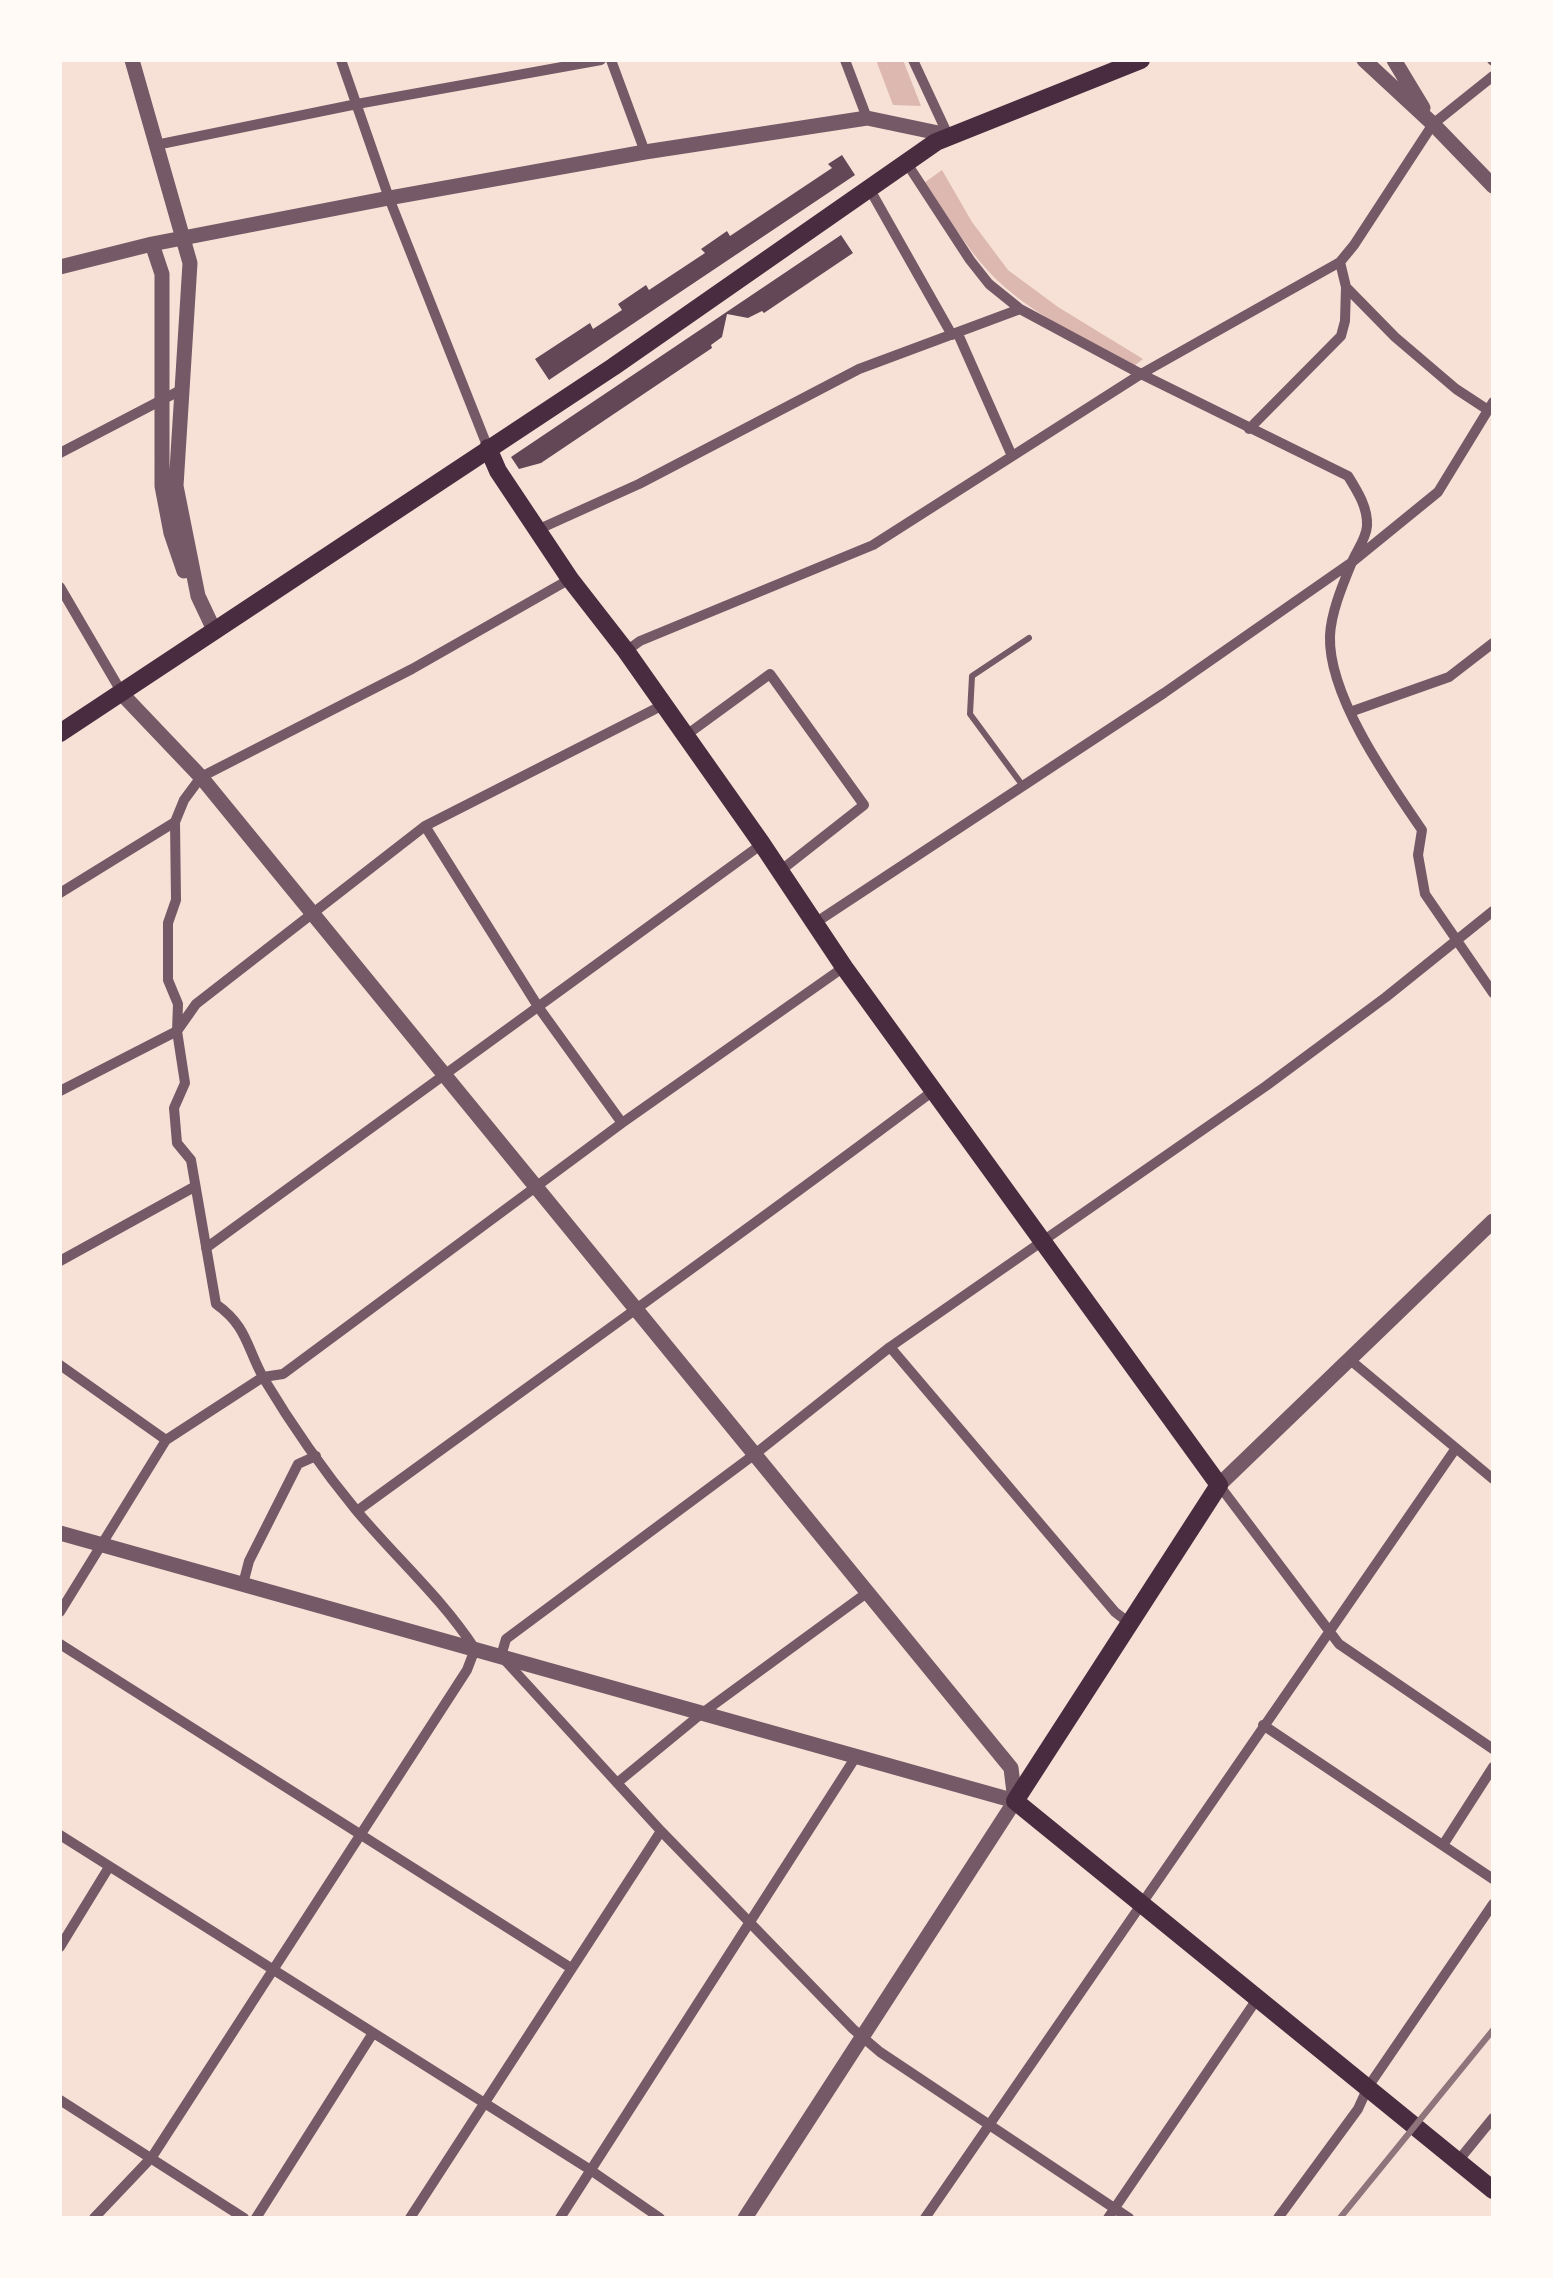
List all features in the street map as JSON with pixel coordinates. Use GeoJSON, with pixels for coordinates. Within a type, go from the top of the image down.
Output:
{"type":"FeatureCollection","features":[{"type":"Feature","properties":{"kind":"main road"},"geometry":{"type":"LineString","coordinates":[[60,734],[632,353],[948,135],[1109,66],[1141,60]]}},
{"type":"Feature","properties":{"kind":"main road"},"geometry":{"type":"LineString","coordinates":[[488,448],[570,579],[626,650],[844,967],[1219,1486],[1015,1801],[1493,2190]]}},
{"type":"Feature","properties":{"kind":"street"},"geometry":{"type":"LineString","coordinates":[[132,60],[190,263],[176,486],[198,596]]}},
{"type":"Feature","properties":{"kind":"street"},"geometry":{"type":"LineString","coordinates":[[341,60],[389,198],[488,448]]}},
{"type":"Feature","properties":{"kind":"street"},"geometry":{"type":"LineString","coordinates":[[156,145],[602,60]]}},
{"type":"Feature","properties":{"kind":"street"},"geometry":{"type":"LineString","coordinates":[[612,60],[644,152]]}},
{"type":"Feature","properties":{"kind":"street"},"geometry":{"type":"LineString","coordinates":[[845,60],[866,118]]}},
{"type":"Feature","properties":{"kind":"street"},"geometry":{"type":"LineString","coordinates":[[1364,60],[1493,186]]}},
{"type":"Feature","properties":{"kind":"street"},"geometry":{"type":"LineString","coordinates":[[1394,60],[1433,124]]}},
{"type":"Feature","properties":{"kind":"street"},"geometry":{"type":"LineString","coordinates":[[916,61],[948,135]]}},
{"type":"Feature","properties":{"kind":"street"},"geometry":{"type":"LineString","coordinates":[[626,650],[874,545],[1140,374],[1340,262],[1433,124],[1493,76]]}},
{"type":"Feature","properties":{"kind":"street"},"geometry":{"type":"LineString","coordinates":[[60,266],[389,198],[644,152],[866,118],[948,135]]}},
{"type":"Feature","properties":{"kind":"street"},"geometry":{"type":"LineString","coordinates":[[906,162],[970,260],[989,284],[1020,309],[1140,374],[1348,476],[1363,502],[1367,531],[1332,618],[1330,636],[1335,666],[1350,712],[1422,830],[1418,855],[1425,894],[1493,993]]}},
{"type":"Feature","properties":{"kind":"street"},"geometry":{"type":"LineString","coordinates":[[868,187],[955,334],[1012,456]]}},
{"type":"Feature","properties":{"kind":"street"},"geometry":{"type":"LineString","coordinates":[[152,244],[162,274],[162,486],[170,532],[188,581],[215,632]]}},
{"type":"Feature","properties":{"kind":"street"},"geometry":{"type":"LineString","coordinates":[[1249,429],[1341,336],[1346,287],[1340,262]]}},
{"type":"Feature","properties":{"kind":"street"},"geometry":{"type":"LineString","coordinates":[[815,923],[1164,693],[1352,562],[1438,492],[1490,406],[1456,389],[1395,337],[1346,287]]}},
{"type":"Feature","properties":{"kind":"street"},"geometry":{"type":"LineString","coordinates":[[537,530],[639,484],[859,368],[1020,309]]}},
{"type":"Feature","properties":{"kind":"street"},"geometry":{"type":"LineString","coordinates":[[60,453],[180,392]]}},
{"type":"Feature","properties":{"kind":"street"},"geometry":{"type":"LineString","coordinates":[[475,1649],[435,1594],[357,1512],[263,1377],[237,1319],[216,1304],[192,1160],[178,1143],[174,1108],[184,1082],[177,1032],[178,1004],[168,980],[168,923],[176,900],[175,822],[200,777],[412,669],[570,579]]}},
{"type":"Feature","properties":{"kind":"street"},"geometry":{"type":"LineString","coordinates":[[60,587],[122,694],[200,777],[1011,1768],[1015,1801],[745,2218]]}},
{"type":"Feature","properties":{"kind":"street"},"geometry":{"type":"LineString","coordinates":[[1350,712],[1448,677],[1493,643]]}},
{"type":"Feature","properties":{"kind":"street"},"geometry":{"type":"LineString","coordinates":[[685,736],[770,674],[864,804],[780,871]]}},
{"type":"Feature","properties":{"kind":"street"},"geometry":{"type":"LineString","coordinates":[[60,1091],[177,1032],[196,1004],[425,826],[663,706]]}},
{"type":"Feature","properties":{"kind":"street"},"geometry":{"type":"LineString","coordinates":[[60,893],[175,822]]}},
{"type":"Feature","properties":{"kind":"street"},"geometry":{"type":"LineString","coordinates":[[425,826],[539,1008],[622,1124]]}},
{"type":"Feature","properties":{"kind":"street"},"geometry":{"type":"LineString","coordinates":[[206,1248],[762,844]]}},
{"type":"Feature","properties":{"kind":"street"},"geometry":{"type":"LineString","coordinates":[[500,1656],[506,1640],[755,1454],[890,1347],[1274,1080],[1493,911]]}},
{"type":"Feature","properties":{"kind":"street"},"geometry":{"type":"LineString","coordinates":[[60,1612],[166,1440],[263,1377],[283,1374],[622,1124],[844,967]]}},
{"type":"Feature","properties":{"kind":"street"},"geometry":{"type":"LineString","coordinates":[[357,1512],[635,1308],[738,1238],[933,1091]]}},
{"type":"Feature","properties":{"kind":"street"},"geometry":{"type":"LineString","coordinates":[[60,1260],[194,1187]]}},
{"type":"Feature","properties":{"kind":"street"},"geometry":{"type":"LineString","coordinates":[[1491,1228],[1219,1486],[1339,1644],[1493,1749]]}},
{"type":"Feature","properties":{"kind":"street"},"geometry":{"type":"LineString","coordinates":[[890,1347],[1114,1612],[1128,1622]]}},
{"type":"Feature","properties":{"kind":"street"},"geometry":{"type":"LineString","coordinates":[[1350,1359],[1493,1479]]}},
{"type":"Feature","properties":{"kind":"street"},"geometry":{"type":"LineString","coordinates":[[60,1365],[166,1440]]}},
{"type":"Feature","properties":{"kind":"street"},"geometry":{"type":"LineString","coordinates":[[925,2218],[1456,1448]]}},
{"type":"Feature","properties":{"kind":"street"},"geometry":{"type":"LineString","coordinates":[[243,1584],[249,1562],[298,1464],[316,1456]]}},
{"type":"Feature","properties":{"kind":"street"},"geometry":{"type":"LineString","coordinates":[[60,1533],[1015,1801]]}},
{"type":"Feature","properties":{"kind":"street"},"geometry":{"type":"LineString","coordinates":[[617,1783],[701,1714],[868,1592]]}},
{"type":"Feature","properties":{"kind":"street"},"geometry":{"type":"LineString","coordinates":[[60,1644],[571,1968]]}},
{"type":"Feature","properties":{"kind":"street"},"geometry":{"type":"LineString","coordinates":[[94,2218],[152,2157],[467,1670],[475,1649]]}},
{"type":"Feature","properties":{"kind":"street"},"geometry":{"type":"LineString","coordinates":[[500,1656],[661,1831],[864,2038],[1112,2213],[1128,2218]]}},
{"type":"Feature","properties":{"kind":"street"},"geometry":{"type":"LineString","coordinates":[[1263,1724],[1493,1879]]}},
{"type":"Feature","properties":{"kind":"street"},"geometry":{"type":"LineString","coordinates":[[560,2218],[857,1755]]}},
{"type":"Feature","properties":{"kind":"street"},"geometry":{"type":"LineString","coordinates":[[1442,1845],[1493,1767]]}},
{"type":"Feature","properties":{"kind":"street"},"geometry":{"type":"LineString","coordinates":[[410,2218],[661,1831]]}},
{"type":"Feature","properties":{"kind":"street"},"geometry":{"type":"LineString","coordinates":[[60,1835],[590,2169],[660,2218]]}},
{"type":"Feature","properties":{"kind":"street"},"geometry":{"type":"LineString","coordinates":[[60,1946],[110,1867]]}},
{"type":"Feature","properties":{"kind":"street"},"geometry":{"type":"LineString","coordinates":[[1278,2218],[1358,2108],[1368,2087],[1493,1904]]}},
{"type":"Feature","properties":{"kind":"street"},"geometry":{"type":"LineString","coordinates":[[1112,2213],[1257,1999]]}},
{"type":"Feature","properties":{"kind":"street"},"geometry":{"type":"LineString","coordinates":[[256,2218],[373,2032]]}},
{"type":"Feature","properties":{"kind":"street"},"geometry":{"type":"LineString","coordinates":[[60,2100],[244,2218]]}},
{"type":"Feature","properties":{"kind":"street"},"geometry":{"type":"LineString","coordinates":[[1458,2162],[1493,2118]]}},
{"type":"Feature","properties":{"kind":"lane"},"geometry":{"type":"LineString","coordinates":[[1023,786],[970,714],[972,676],[1029,638]]}},
{"type":"Feature","properties":{"kind":"shaded area"},"geometry":{"type":"Polygon","coordinates":[[[876,60],[903,60],[921,106],[893,105],[876,60]]]}},
{"type":"Feature","properties":{"kind":"shaded area"},"geometry":{"type":"Polygon","coordinates":[[[942,170],[972,222],[1008,270],[1058,307],[1143,359],[1134,366],[1057,324],[989,272],[924,183],[942,170]]]}},
{"type":"Feature","properties":{"kind":"building"},"geometry":{"type":"Polygon","coordinates":[[[842,155],[855,175],[549,380],[535,359],[590,323],[593,329],[622,310],[618,304],[646,285],[649,290],[705,253],[701,249],[727,231],[730,236],[832,168],[828,164],[842,155]]]}},
{"type":"Feature","properties":{"kind":"building"},"geometry":{"type":"Polygon","coordinates":[[[841,235],[853,253],[764,313],[748,318],[727,314],[722,337],[712,348],[541,463],[519,469],[511,457],[841,235]]]}},
{"type":"Feature","properties":{"kind":"railway"},"geometry":{"type":"LineString","coordinates":[[1340,2218],[1493,2030]]}}]}
